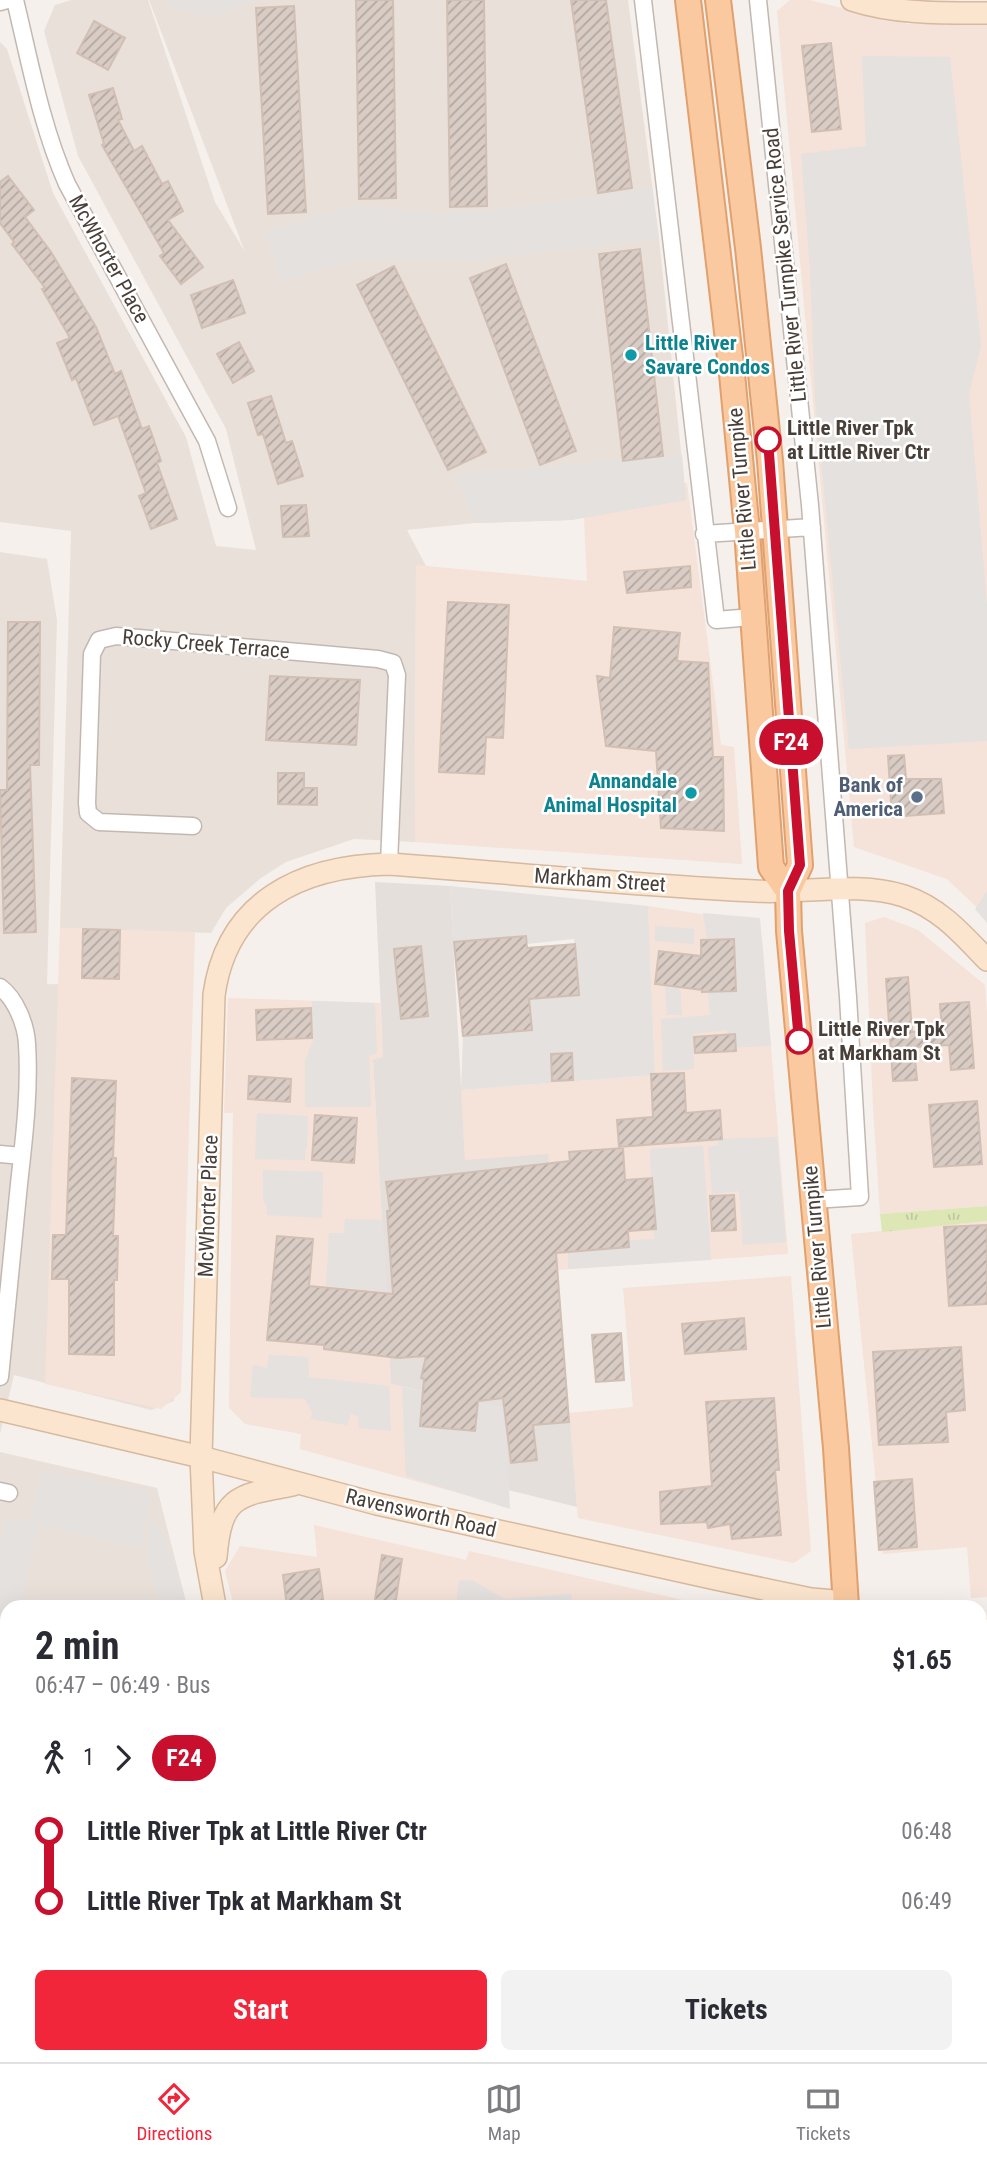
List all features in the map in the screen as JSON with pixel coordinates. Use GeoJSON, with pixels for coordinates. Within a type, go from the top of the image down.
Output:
{"type":"FeatureCollection","features":[{"type":"Feature","properties":{"kind":"main road","name":"Little River Turnpike"},"geometry":{"type":"LineString","coordinates":[[688,0],[732,374],[747,531],[771,867],[788,891]]}},
{"type":"Feature","properties":{"kind":"main road","name":"Little River Turnpike"},"geometry":{"type":"LineString","coordinates":[[718,0],[748,248],[776,529],[800,865],[788,891],[789,931],[848,1600]]}},
{"type":"Feature","properties":{"kind":"street"},"geometry":{"type":"LineString","coordinates":[[0,2],[7,0]]}},
{"type":"Feature","properties":{"kind":"street","name":"McWhorter Place"},"geometry":{"type":"LineString","coordinates":[[15,0],[54,153],[67,184],[207,441],[228,508]]}},
{"type":"Feature","properties":{"kind":"street"},"geometry":{"type":"LineString","coordinates":[[643,0],[716,620],[752,617]]}},
{"type":"Feature","properties":{"kind":"street","name":"Little River Turnpike Service Road"},"geometry":{"type":"LineString","coordinates":[[758,0],[811,527],[840,891],[860,1197],[814,1200]]}},
{"type":"Feature","properties":{"kind":"street"},"geometry":{"type":"LineString","coordinates":[[852,0],[922,12],[987,13]]}},
{"type":"Feature","properties":{"kind":"street"},"geometry":{"type":"LineString","coordinates":[[704,534],[811,527]]}},
{"type":"Feature","properties":{"kind":"street","name":"Rocky Creek Terrace"},"geometry":{"type":"LineString","coordinates":[[193,826],[99,822],[88,813],[92,654],[96,643],[103,638],[116,636],[167,640],[378,659],[393,663],[397,675],[389,864]]}},
{"type":"Feature","properties":{"kind":"street","name":"Markham Street"},"geometry":{"type":"LineString","coordinates":[[224,955],[243,922],[279,891],[314,875],[344,866],[389,864],[757,891],[878,890],[904,896],[930,908],[951,922],[987,960]]}},
{"type":"Feature","properties":{"kind":"street","name":"McWhorter Place"},"geometry":{"type":"LineString","coordinates":[[213,1600],[205,1551],[201,1457],[214,995],[224,955]]}},
{"type":"Feature","properties":{"kind":"street"},"geometry":{"type":"LineString","coordinates":[[0,987],[15,1007],[23,1024],[27,1043],[22,1156],[0,1377]]}},
{"type":"Feature","properties":{"kind":"street"},"geometry":{"type":"LineString","coordinates":[[0,1154],[22,1156]]}},
{"type":"Feature","properties":{"kind":"street","name":"Ravensworth Road"},"geometry":{"type":"LineString","coordinates":[[0,1410],[201,1457],[377,1504],[822,1600]]}},
{"type":"Feature","properties":{"kind":"street"},"geometry":{"type":"LineString","coordinates":[[214,1600],[218,1533],[225,1513],[235,1502],[248,1495],[301,1484]]}},
{"type":"Feature","properties":{"kind":"shaded area"},"geometry":{"type":"Polygon","coordinates":[[[71,0],[148,0],[215,202],[245,252],[149,0],[628,0],[659,238],[686,500],[571,520],[475,523],[407,530],[426,566],[416,566],[415,842],[354,839],[286,862],[261,878],[226,908],[211,933],[60,928],[71,531],[0,522],[0,42],[7,49],[53,193],[186,437],[216,546],[256,550],[226,429],[78,156],[44,31],[55,5],[71,0]]]}},
{"type":"Feature","properties":{"kind":"shaded area"},"geometry":{"type":"Polygon","coordinates":[[[171,0],[257,0],[210,16],[175,10],[171,0]]]}},
{"type":"Feature","properties":{"kind":"shaded area"},"geometry":{"type":"Polygon","coordinates":[[[790,0],[809,0],[908,24],[987,24],[987,917],[947,879],[854,847],[777,11],[790,0]]]}},
{"type":"Feature","properties":{"kind":"shaded area"},"geometry":{"type":"Polygon","coordinates":[[[862,56],[950,57],[981,345],[969,394],[987,605],[987,741],[849,749],[815,398],[810,268],[801,154],[866,146],[862,56]]]}},
{"type":"Feature","properties":{"kind":"shaded area"},"geometry":{"type":"Polygon","coordinates":[[[652,188],[659,238],[478,260],[360,258],[281,282],[266,231],[352,206],[439,213],[496,210],[652,188]]]}},
{"type":"Feature","properties":{"kind":"shaded area"},"geometry":{"type":"Polygon","coordinates":[[[682,455],[686,500],[571,520],[475,523],[457,474],[682,455]]]}},
{"type":"Feature","properties":{"kind":"shaded area"},"geometry":{"type":"Polygon","coordinates":[[[687,483],[721,745],[734,747],[742,864],[415,842],[416,565],[587,581],[583,497],[687,483]]]}},
{"type":"Feature","properties":{"kind":"shaded area"},"geometry":{"type":"Polygon","coordinates":[[[0,552],[47,559],[57,620],[47,984],[190,988],[174,1401],[151,1410],[14,1375],[0,1434],[0,552]]]}},
{"type":"Feature","properties":{"kind":"shaded area"},"geometry":{"type":"Polygon","coordinates":[[[375,882],[450,886],[465,1160],[548,1154],[577,1507],[504,1489],[499,1407],[391,1384],[373,1060],[383,1057],[375,882]]]}},
{"type":"Feature","properties":{"kind":"shaded area"},"geometry":{"type":"Polygon","coordinates":[[[450,886],[648,906],[655,1075],[461,1090],[463,1036],[532,1030],[529,999],[579,994],[574,939],[527,944],[526,936],[453,942],[450,886]]]}},
{"type":"Feature","properties":{"kind":"shaded area"},"geometry":{"type":"Polygon","coordinates":[[[987,891],[987,923],[975,909],[987,891]]]}},
{"type":"Feature","properties":{"kind":"shaded area"},"geometry":{"type":"Polygon","coordinates":[[[648,906],[753,922],[762,938],[788,1254],[557,1270],[465,1160],[461,1090],[655,1075],[648,906]]]}},
{"type":"Feature","properties":{"kind":"shaded area"},"geometry":{"type":"Polygon","coordinates":[[[703,913],[760,918],[771,1046],[729,1048],[727,1030],[693,1034],[694,1069],[663,1071],[661,1019],[710,1015],[708,990],[737,988],[734,938],[707,938],[703,913]]]}},
{"type":"Feature","properties":{"kind":"shaded area"},"geometry":{"type":"Polygon","coordinates":[[[884,917],[918,930],[985,985],[987,1206],[880,1214],[865,923],[884,917]]]}},
{"type":"Feature","properties":{"kind":"shaded area"},"geometry":{"type":"Polygon","coordinates":[[[655,926],[694,929],[694,944],[655,941],[655,926]]]}},
{"type":"Feature","properties":{"kind":"shaded area"},"geometry":{"type":"Polygon","coordinates":[[[60,928],[195,932],[181,1392],[161,1409],[45,1384],[60,928]]]}},
{"type":"Feature","properties":{"kind":"shaded area"},"geometry":{"type":"Polygon","coordinates":[[[680,986],[682,1015],[667,1015],[665,987],[680,986]]]}},
{"type":"Feature","properties":{"kind":"shaded area"},"geometry":{"type":"Polygon","coordinates":[[[228,998],[380,1003],[383,1057],[373,1061],[391,1384],[499,1407],[505,1506],[300,1449],[301,1434],[245,1424],[229,1408],[233,1113],[224,1113],[228,998]]]}},
{"type":"Feature","properties":{"kind":"shaded area"},"geometry":{"type":"Polygon","coordinates":[[[312,1001],[375,1003],[377,1053],[369,1056],[371,1107],[305,1107],[305,1061],[313,1041],[312,1001]]]}},
{"type":"Feature","properties":{"kind":"shaded area"},"geometry":{"type":"Polygon","coordinates":[[[257,1113],[308,1116],[305,1160],[255,1159],[257,1113]]]}},
{"type":"Feature","properties":{"kind":"shaded area"},"geometry":{"type":"Polygon","coordinates":[[[777,1137],[786,1242],[743,1245],[739,1191],[712,1194],[708,1148],[718,1145],[718,1139],[777,1137]]]}},
{"type":"Feature","properties":{"kind":"shaded area"},"geometry":{"type":"Polygon","coordinates":[[[703,1146],[711,1260],[568,1269],[568,1244],[654,1239],[650,1149],[703,1146]]]}},
{"type":"Feature","properties":{"kind":"shaded area"},"geometry":{"type":"Polygon","coordinates":[[[263,1170],[323,1172],[322,1218],[267,1215],[263,1200],[263,1170]]]}},
{"type":"Feature","properties":{"kind":"shaded area"},"geometry":{"type":"Polygon","coordinates":[[[345,1219],[383,1220],[387,1292],[326,1286],[329,1233],[344,1233],[345,1219]]]}},
{"type":"Feature","properties":{"kind":"shaded area"},"geometry":{"type":"Polygon","coordinates":[[[987,1221],[987,1597],[971,1598],[967,1547],[883,1554],[851,1234],[987,1221]]]}},
{"type":"Feature","properties":{"kind":"shaded area"},"geometry":{"type":"Polygon","coordinates":[[[791,1276],[811,1551],[794,1563],[578,1518],[569,1413],[633,1407],[623,1288],[791,1276]]]}},
{"type":"Feature","properties":{"kind":"shaded area"},"geometry":{"type":"Polygon","coordinates":[[[269,1355],[308,1357],[309,1377],[389,1386],[391,1431],[359,1428],[358,1417],[351,1413],[347,1425],[311,1419],[312,1412],[305,1399],[250,1397],[253,1365],[267,1368],[269,1355]]]}},
{"type":"Feature","properties":{"kind":"shaded area"},"geometry":{"type":"Polygon","coordinates":[[[402,1387],[505,1408],[510,1509],[406,1476],[402,1387]]]}},
{"type":"Feature","properties":{"kind":"shaded area"},"geometry":{"type":"Polygon","coordinates":[[[0,1452],[157,1488],[185,1600],[0,1600],[0,1452]]]}},
{"type":"Feature","properties":{"kind":"shaded area"},"geometry":{"type":"Polygon","coordinates":[[[43,1471],[151,1492],[141,1548],[38,1524],[22,1600],[0,1600],[0,1542],[5,1519],[29,1522],[43,1471]]]}},
{"type":"Feature","properties":{"kind":"shaded area"},"geometry":{"type":"Polygon","coordinates":[[[152,1517],[176,1565],[185,1600],[160,1600],[145,1555],[152,1517]]]}},
{"type":"Feature","properties":{"kind":"shaded area"},"geometry":{"type":"Polygon","coordinates":[[[314,1525],[466,1560],[469,1551],[683,1600],[232,1600],[225,1571],[240,1546],[317,1557],[314,1525]]]}},
{"type":"Feature","properties":{"kind":"shaded area"},"geometry":{"type":"Polygon","coordinates":[[[459,1580],[474,1581],[504,1599],[571,1594],[572,1600],[457,1600],[459,1580]]]}},
{"type":"Feature","properties":{"kind":"green space"},"geometry":{"type":"Polygon","coordinates":[[[987,1206],[987,1221],[882,1232],[880,1214],[987,1206]]]}},
{"type":"Feature","properties":{"kind":"building"},"geometry":{"type":"Polygon","coordinates":[[[356,0],[393,0],[396,198],[359,199],[356,0]]]}},
{"type":"Feature","properties":{"kind":"building"},"geometry":{"type":"Polygon","coordinates":[[[447,0],[484,0],[487,206],[450,207],[447,0]]]}},
{"type":"Feature","properties":{"kind":"building"},"geometry":{"type":"Polygon","coordinates":[[[571,0],[606,0],[632,188],[598,193],[571,0]]]}},
{"type":"Feature","properties":{"kind":"building"},"geometry":{"type":"Polygon","coordinates":[[[294,6],[306,212],[268,214],[256,8],[294,6]]]}},
{"type":"Feature","properties":{"kind":"building"},"geometry":{"type":"Polygon","coordinates":[[[94,21],[125,38],[108,70],[77,53],[94,21]]]}},
{"type":"Feature","properties":{"kind":"building"},"geometry":{"type":"Polygon","coordinates":[[[831,43],[841,129],[812,132],[802,46],[831,43]]]}},
{"type":"Feature","properties":{"kind":"building"},"geometry":{"type":"Polygon","coordinates":[[[113,88],[122,119],[118,120],[134,151],[142,146],[162,184],[168,181],[183,211],[168,220],[203,267],[181,284],[160,256],[164,253],[102,145],[104,144],[89,95],[113,88]]]}},
{"type":"Feature","properties":{"kind":"building"},"geometry":{"type":"Polygon","coordinates":[[[8,176],[34,210],[25,217],[51,252],[96,327],[115,374],[121,371],[142,429],[149,426],[161,461],[157,463],[177,519],[151,529],[139,496],[146,493],[118,416],[94,425],[76,378],[72,380],[57,343],[70,338],[42,289],[45,288],[0,223],[0,182],[8,176]]]}},
{"type":"Feature","properties":{"kind":"building","name":"Little River Savare Condos"},"geometry":{"type":"Polygon","coordinates":[[[640,249],[663,456],[623,461],[599,254],[640,249]]]}},
{"type":"Feature","properties":{"kind":"building"},"geometry":{"type":"Polygon","coordinates":[[[506,264],[576,451],[540,465],[470,278],[506,264]]]}},
{"type":"Feature","properties":{"kind":"building"},"geometry":{"type":"Polygon","coordinates":[[[394,266],[486,452],[448,470],[357,285],[394,266]]]}},
{"type":"Feature","properties":{"kind":"building"},"geometry":{"type":"Polygon","coordinates":[[[233,280],[245,313],[202,328],[191,295],[233,280]]]}},
{"type":"Feature","properties":{"kind":"building"},"geometry":{"type":"Polygon","coordinates":[[[239,342],[254,371],[233,383],[217,354],[239,342]]]}},
{"type":"Feature","properties":{"kind":"building"},"geometry":{"type":"Polygon","coordinates":[[[271,396],[286,443],[292,441],[303,476],[278,484],[263,434],[258,435],[248,403],[271,396]]]}},
{"type":"Feature","properties":{"kind":"building"},"geometry":{"type":"Polygon","coordinates":[[[306,505],[309,536],[283,537],[281,506],[306,505]]]}},
{"type":"Feature","properties":{"kind":"building"},"geometry":{"type":"Polygon","coordinates":[[[690,566],[691,587],[627,593],[624,572],[690,566]]]}},
{"type":"Feature","properties":{"kind":"building"},"geometry":{"type":"Polygon","coordinates":[[[448,602],[509,605],[503,738],[486,737],[484,774],[439,772],[448,602]]]}},
{"type":"Feature","properties":{"kind":"building"},"geometry":{"type":"Polygon","coordinates":[[[8,622],[40,622],[39,765],[30,765],[36,932],[4,933],[0,790],[7,790],[8,622]]]}},
{"type":"Feature","properties":{"kind":"building"},"geometry":{"type":"Polygon","coordinates":[[[614,627],[680,633],[677,661],[708,663],[713,757],[723,757],[724,831],[661,828],[656,751],[606,746],[597,676],[610,678],[614,627]]]}},
{"type":"Feature","properties":{"kind":"building"},"geometry":{"type":"Polygon","coordinates":[[[270,676],[360,680],[356,745],[266,740],[270,676]]]}},
{"type":"Feature","properties":{"kind":"building","name":"Bank of America"},"geometry":{"type":"Polygon","coordinates":[[[904,755],[906,779],[941,779],[944,813],[892,817],[888,756],[904,755]]]}},
{"type":"Feature","properties":{"kind":"building"},"geometry":{"type":"Polygon","coordinates":[[[278,773],[304,773],[304,788],[317,788],[317,805],[278,804],[278,773]]]}},
{"type":"Feature","properties":{"kind":"building"},"geometry":{"type":"Polygon","coordinates":[[[83,929],[120,930],[119,979],[82,978],[83,929]]]}},
{"type":"Feature","properties":{"kind":"building"},"geometry":{"type":"Polygon","coordinates":[[[526,936],[527,948],[575,944],[579,995],[529,999],[532,1030],[463,1036],[454,942],[526,936]]]}},
{"type":"Feature","properties":{"kind":"building"},"geometry":{"type":"Polygon","coordinates":[[[734,939],[736,991],[702,992],[655,984],[659,951],[701,956],[701,940],[734,939]]]}},
{"type":"Feature","properties":{"kind":"building"},"geometry":{"type":"Polygon","coordinates":[[[421,946],[428,1016],[401,1019],[394,949],[421,946]]]}},
{"type":"Feature","properties":{"kind":"building"},"geometry":{"type":"Polygon","coordinates":[[[908,977],[912,1032],[942,1030],[940,1004],[969,1002],[974,1068],[951,1070],[949,1045],[914,1047],[917,1080],[893,1081],[886,979],[908,977]]]}},
{"type":"Feature","properties":{"kind":"building"},"geometry":{"type":"Polygon","coordinates":[[[311,1008],[312,1038],[257,1040],[256,1010],[311,1008]]]}},
{"type":"Feature","properties":{"kind":"building"},"geometry":{"type":"Polygon","coordinates":[[[735,1034],[736,1051],[695,1053],[694,1037],[735,1034]]]}},
{"type":"Feature","properties":{"kind":"building"},"geometry":{"type":"Polygon","coordinates":[[[572,1053],[573,1080],[552,1081],[551,1054],[572,1053]]]}},
{"type":"Feature","properties":{"kind":"building"},"geometry":{"type":"Polygon","coordinates":[[[684,1073],[686,1113],[720,1110],[722,1139],[619,1147],[617,1120],[653,1117],[651,1074],[684,1073]]]}},
{"type":"Feature","properties":{"kind":"building"},"geometry":{"type":"Polygon","coordinates":[[[249,1076],[291,1079],[290,1102],[248,1099],[249,1076]]]}},
{"type":"Feature","properties":{"kind":"building"},"geometry":{"type":"Polygon","coordinates":[[[72,1078],[116,1081],[113,1236],[118,1236],[117,1280],[114,1280],[114,1355],[69,1354],[69,1279],[52,1279],[53,1235],[66,1235],[72,1078]]]}},
{"type":"Feature","properties":{"kind":"building"},"geometry":{"type":"Polygon","coordinates":[[[977,1101],[982,1164],[934,1167],[929,1105],[977,1101]]]}},
{"type":"Feature","properties":{"kind":"building"},"geometry":{"type":"Polygon","coordinates":[[[315,1115],[357,1118],[354,1163],[312,1160],[315,1115]]]}},
{"type":"Feature","properties":{"kind":"building"},"geometry":{"type":"Polygon","coordinates":[[[623,1148],[625,1180],[652,1178],[656,1229],[628,1231],[629,1247],[556,1253],[569,1422],[533,1425],[537,1460],[511,1463],[503,1398],[478,1401],[475,1431],[420,1426],[424,1379],[421,1378],[426,1356],[398,1358],[324,1349],[324,1345],[267,1340],[277,1236],[313,1239],[309,1286],[393,1294],[387,1211],[390,1211],[386,1182],[570,1161],[569,1152],[623,1148]]]}},
{"type":"Feature","properties":{"kind":"building"},"geometry":{"type":"Polygon","coordinates":[[[734,1195],[736,1230],[712,1231],[710,1196],[734,1195]]]}},
{"type":"Feature","properties":{"kind":"building"},"geometry":{"type":"Polygon","coordinates":[[[987,1225],[987,1304],[949,1306],[944,1227],[987,1225]]]}},
{"type":"Feature","properties":{"kind":"building"},"geometry":{"type":"Polygon","coordinates":[[[744,1318],[746,1349],[685,1354],[682,1324],[744,1318]]]}},
{"type":"Feature","properties":{"kind":"building"},"geometry":{"type":"Polygon","coordinates":[[[621,1333],[624,1380],[596,1382],[592,1335],[621,1333]]]}},
{"type":"Feature","properties":{"kind":"building"},"geometry":{"type":"Polygon","coordinates":[[[961,1347],[965,1410],[946,1412],[948,1442],[879,1445],[873,1352],[961,1347]]]}},
{"type":"Feature","properties":{"kind":"building"},"geometry":{"type":"Polygon","coordinates":[[[774,1398],[779,1470],[775,1470],[781,1535],[732,1539],[730,1524],[708,1528],[707,1522],[661,1524],[660,1492],[712,1486],[706,1402],[774,1398]]]}},
{"type":"Feature","properties":{"kind":"building"},"geometry":{"type":"Polygon","coordinates":[[[912,1479],[917,1547],[879,1550],[874,1482],[912,1479]]]}},
{"type":"Feature","properties":{"kind":"building"},"geometry":{"type":"Polygon","coordinates":[[[382,1555],[402,1559],[396,1600],[375,1600],[382,1555]]]}},
{"type":"Feature","properties":{"kind":"building"},"geometry":{"type":"Polygon","coordinates":[[[319,1569],[323,1600],[286,1600],[283,1575],[319,1569]]]}},
{"type":"Feature","properties":{"kind":"bus line","name":"F24"},"geometry":{"type":"LineString","coordinates":[[768,440],[800,865],[788,891],[799,1041]]}},
{"type":"Feature","properties":{"kind":"place","name":"Little River Savare Condos"},"geometry":{"type":"Point","coordinates":[631,355]}},
{"type":"Feature","properties":{"kind":"place","name":"Little River Tpk at Little River Ctr"},"geometry":{"type":"Point","coordinates":[768,440]}},
{"type":"Feature","properties":{"kind":"place","name":"Annandale Animal Hospital"},"geometry":{"type":"Point","coordinates":[691,793]}},
{"type":"Feature","properties":{"kind":"place","name":"Bank of America"},"geometry":{"type":"Point","coordinates":[917,797]}},
{"type":"Feature","properties":{"kind":"place","name":"Little River Tpk at Markham St"},"geometry":{"type":"Point","coordinates":[799,1041]}}]}
